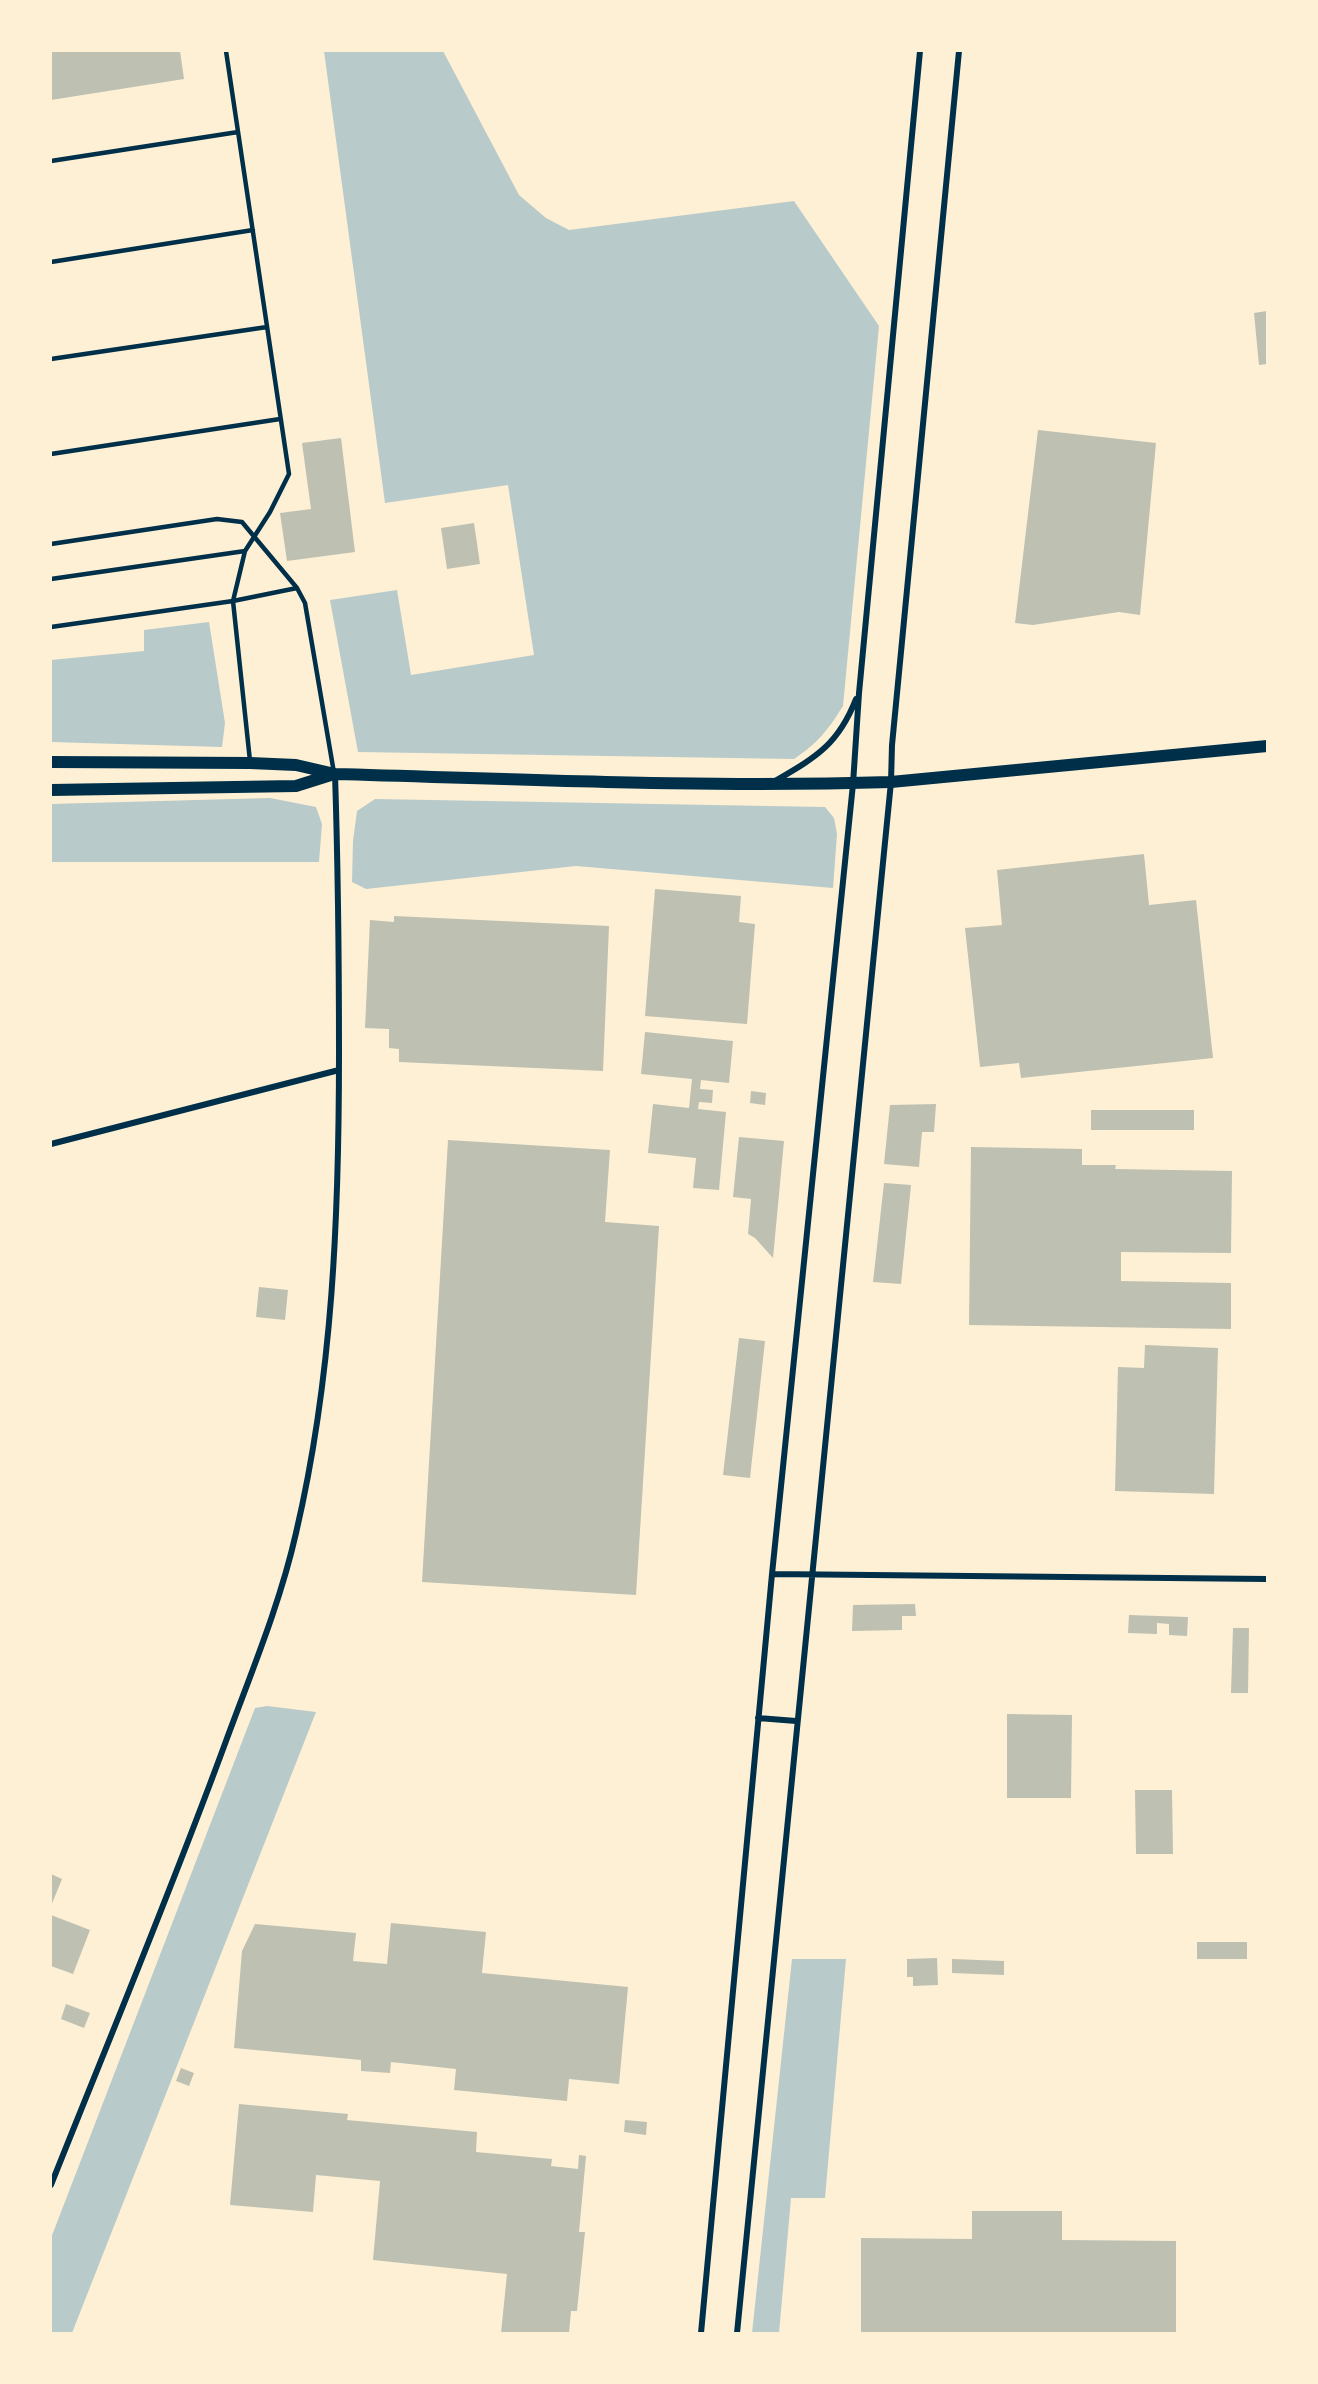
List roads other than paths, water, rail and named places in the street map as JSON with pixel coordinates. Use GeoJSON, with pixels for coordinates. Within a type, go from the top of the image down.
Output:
{"type":"FeatureCollection","features":[{"type":"Feature","properties":{"kind":"main road"},"geometry":{"type":"LineString","coordinates":[[51,762],[250,763],[296,765],[335,774],[853,784],[891,783],[1267,746]]}},
{"type":"Feature","properties":{"kind":"main road"},"geometry":{"type":"LineString","coordinates":[[51,790],[296,786],[335,774]]}},
{"type":"Feature","properties":{"kind":"street"},"geometry":{"type":"LineString","coordinates":[[701,2333],[772,1574],[853,784],[859,693],[920,51]]}},
{"type":"Feature","properties":{"kind":"street"},"geometry":{"type":"LineString","coordinates":[[737,2333],[891,783],[892,745],[959,51]]}},
{"type":"Feature","properties":{"kind":"street"},"geometry":{"type":"LineString","coordinates":[[770,783],[806,763],[836,737],[845,725],[859,693]]}},
{"type":"Feature","properties":{"kind":"street"},"geometry":{"type":"LineString","coordinates":[[51,2185],[187,1846],[277,1600],[296,1536],[317,1435],[331,1317],[339,1148],[339,889],[335,774]]}},
{"type":"Feature","properties":{"kind":"street"},"geometry":{"type":"LineString","coordinates":[[51,1143],[339,1071]]}},
{"type":"Feature","properties":{"kind":"street"},"geometry":{"type":"LineString","coordinates":[[772,1574],[1267,1579]]}},
{"type":"Feature","properties":{"kind":"street"},"geometry":{"type":"LineString","coordinates":[[758,1718],[796,1721]]}},
{"type":"Feature","properties":{"kind":"lane"},"geometry":{"type":"LineString","coordinates":[[226,51],[289,474],[270,512],[244,551],[233,601],[250,763]]}},
{"type":"Feature","properties":{"kind":"lane"},"geometry":{"type":"LineString","coordinates":[[51,161],[238,132]]}},
{"type":"Feature","properties":{"kind":"lane"},"geometry":{"type":"LineString","coordinates":[[51,262],[253,230]]}},
{"type":"Feature","properties":{"kind":"lane"},"geometry":{"type":"LineString","coordinates":[[51,359],[267,327]]}},
{"type":"Feature","properties":{"kind":"lane"},"geometry":{"type":"LineString","coordinates":[[51,454],[280,419]]}},
{"type":"Feature","properties":{"kind":"lane"},"geometry":{"type":"LineString","coordinates":[[51,544],[217,519],[242,522],[297,588],[304,603],[335,774]]}},
{"type":"Feature","properties":{"kind":"lane"},"geometry":{"type":"LineString","coordinates":[[51,579],[244,551]]}},
{"type":"Feature","properties":{"kind":"lane"},"geometry":{"type":"LineString","coordinates":[[51,627],[233,601],[297,588]]}}]}
